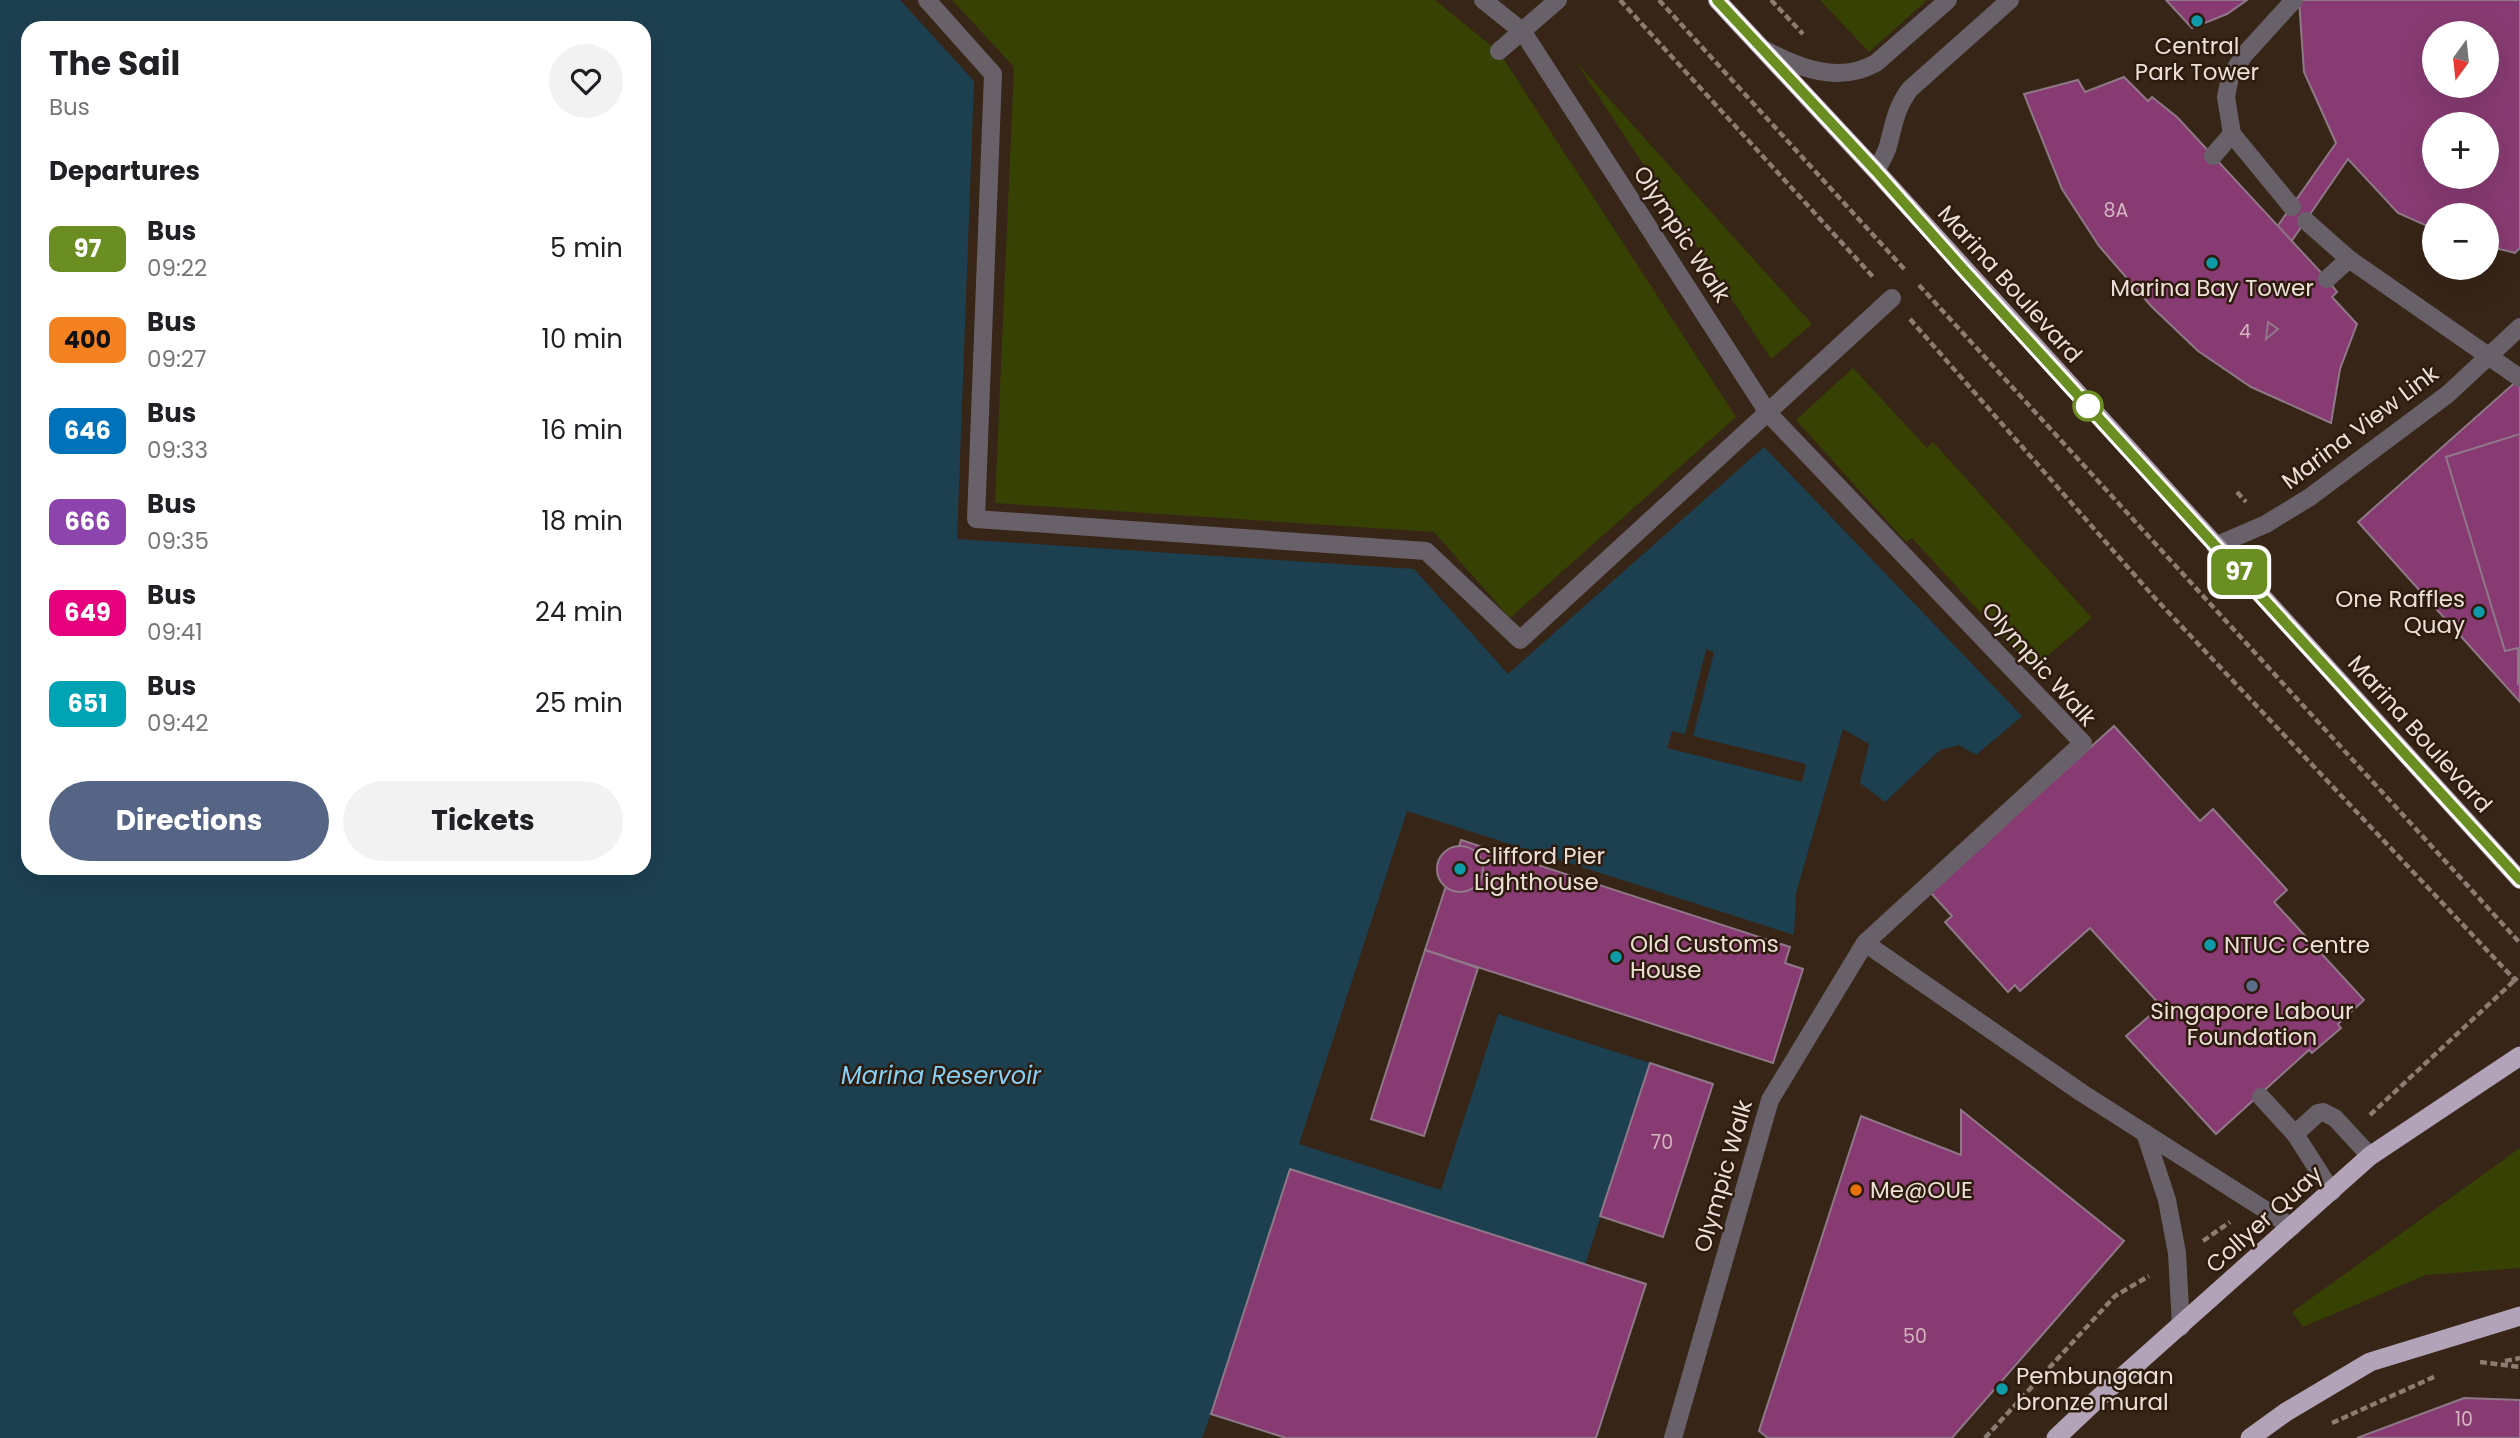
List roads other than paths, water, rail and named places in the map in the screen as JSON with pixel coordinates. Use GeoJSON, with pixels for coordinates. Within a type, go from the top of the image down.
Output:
{"type":"FeatureCollection","features":[{"type":"Feature","properties":{"kind":"highway","name":"Collyer Quay"},"geometry":{"type":"LineString","coordinates":[[2056,1438],[2370,1156],[2520,1056]]}},
{"type":"Feature","properties":{"kind":"highway"},"geometry":{"type":"LineString","coordinates":[[2250,1438],[2286,1412],[2370,1362],[2520,1315]]}},
{"type":"Feature","properties":{"kind":"main road","name":"Marina Boulevard"},"geometry":{"type":"LineString","coordinates":[[1717,0],[1876,171],[2520,880]]}},
{"type":"Feature","properties":{"kind":"street"},"geometry":{"type":"LineString","coordinates":[[927,0],[993,74],[976,519],[1426,551],[1520,640],[1892,298]]}},
{"type":"Feature","properties":{"kind":"street","name":"Olympic Walk"},"geometry":{"type":"LineString","coordinates":[[1483,0],[1522,32],[1768,413],[2083,743],[1865,943],[1770,1100],[1673,1438]]}},
{"type":"Feature","properties":{"kind":"street"},"geometry":{"type":"LineString","coordinates":[[1499,51],[1558,0]]}},
{"type":"Feature","properties":{"kind":"street"},"geometry":{"type":"LineString","coordinates":[[1762,49],[1807,69],[1839,73],[1866,69],[1948,0]]}},
{"type":"Feature","properties":{"kind":"street"},"geometry":{"type":"LineString","coordinates":[[1876,171],[1888,147],[1901,100],[2010,0]]}},
{"type":"Feature","properties":{"kind":"street"},"geometry":{"type":"LineString","coordinates":[[2292,207],[2232,134],[2226,97],[2230,77],[2244,55],[2294,0]]}},
{"type":"Feature","properties":{"kind":"street"},"geometry":{"type":"LineString","coordinates":[[2213,156],[2232,134]]}},
{"type":"Feature","properties":{"kind":"street"},"geometry":{"type":"LineString","coordinates":[[2306,220],[2349,259],[2520,378]]}},
{"type":"Feature","properties":{"kind":"street"},"geometry":{"type":"LineString","coordinates":[[2327,279],[2349,259]]}},
{"type":"Feature","properties":{"kind":"street","name":"Marina View Link"},"geometry":{"type":"LineString","coordinates":[[2215,546],[2266,524],[2310,497],[2448,394],[2520,327]]}},
{"type":"Feature","properties":{"kind":"street"},"geometry":{"type":"LineString","coordinates":[[1865,943],[2082,1093],[2292,1227]]}},
{"type":"Feature","properties":{"kind":"street"},"geometry":{"type":"LineString","coordinates":[[2261,1097],[2295,1134],[2332,1192]]}},
{"type":"Feature","properties":{"kind":"street"},"geometry":{"type":"LineString","coordinates":[[2295,1134],[2318,1113],[2323,1112],[2335,1118],[2370,1156]]}},
{"type":"Feature","properties":{"kind":"street"},"geometry":{"type":"LineString","coordinates":[[2145,1133],[2167,1200],[2177,1259],[2180,1327]]}},
{"type":"Feature","properties":{"kind":"water","name":"Marina Reservoir"},"geometry":{"type":"Polygon","coordinates":[[[0,0],[900,0],[974,81],[957,539],[1414,569],[1508,674],[1764,447],[2022,716],[1976,755],[1959,745],[1940,750],[1885,802],[1860,783],[1869,744],[1843,729],[1796,893],[1794,935],[1407,811],[1299,1144],[1441,1190],[1498,1014],[1650,1063],[1585,1265],[1211,1414],[1202,1438],[0,1438],[0,0]]]}},
{"type":"Feature","properties":{"kind":"place","name":"Central Park Tower"},"geometry":{"type":"Point","coordinates":[2197,21]}},
{"type":"Feature","properties":{"kind":"place","name":"Marina Bay Tower"},"geometry":{"type":"Point","coordinates":[2212,263]}},
{"type":"Feature","properties":{"kind":"place","name":"One Raffles Quay"},"geometry":{"type":"Point","coordinates":[2479,612]}},
{"type":"Feature","properties":{"kind":"place","name":"Clifford Pier Lighthouse"},"geometry":{"type":"Point","coordinates":[1460,869]}},
{"type":"Feature","properties":{"kind":"place","name":"NTUC Centre"},"geometry":{"type":"Point","coordinates":[2210,945]}},
{"type":"Feature","properties":{"kind":"place","name":"Old Customs House"},"geometry":{"type":"Point","coordinates":[1616,957]}},
{"type":"Feature","properties":{"kind":"place","name":"Singapore Labour Foundation"},"geometry":{"type":"Point","coordinates":[2252,986]}},
{"type":"Feature","properties":{"kind":"place","name":"Me@OUE"},"geometry":{"type":"Point","coordinates":[1856,1190]}},
{"type":"Feature","properties":{"kind":"place","name":"Pembungaan bronze mural"},"geometry":{"type":"Point","coordinates":[2002,1389]}}]}
